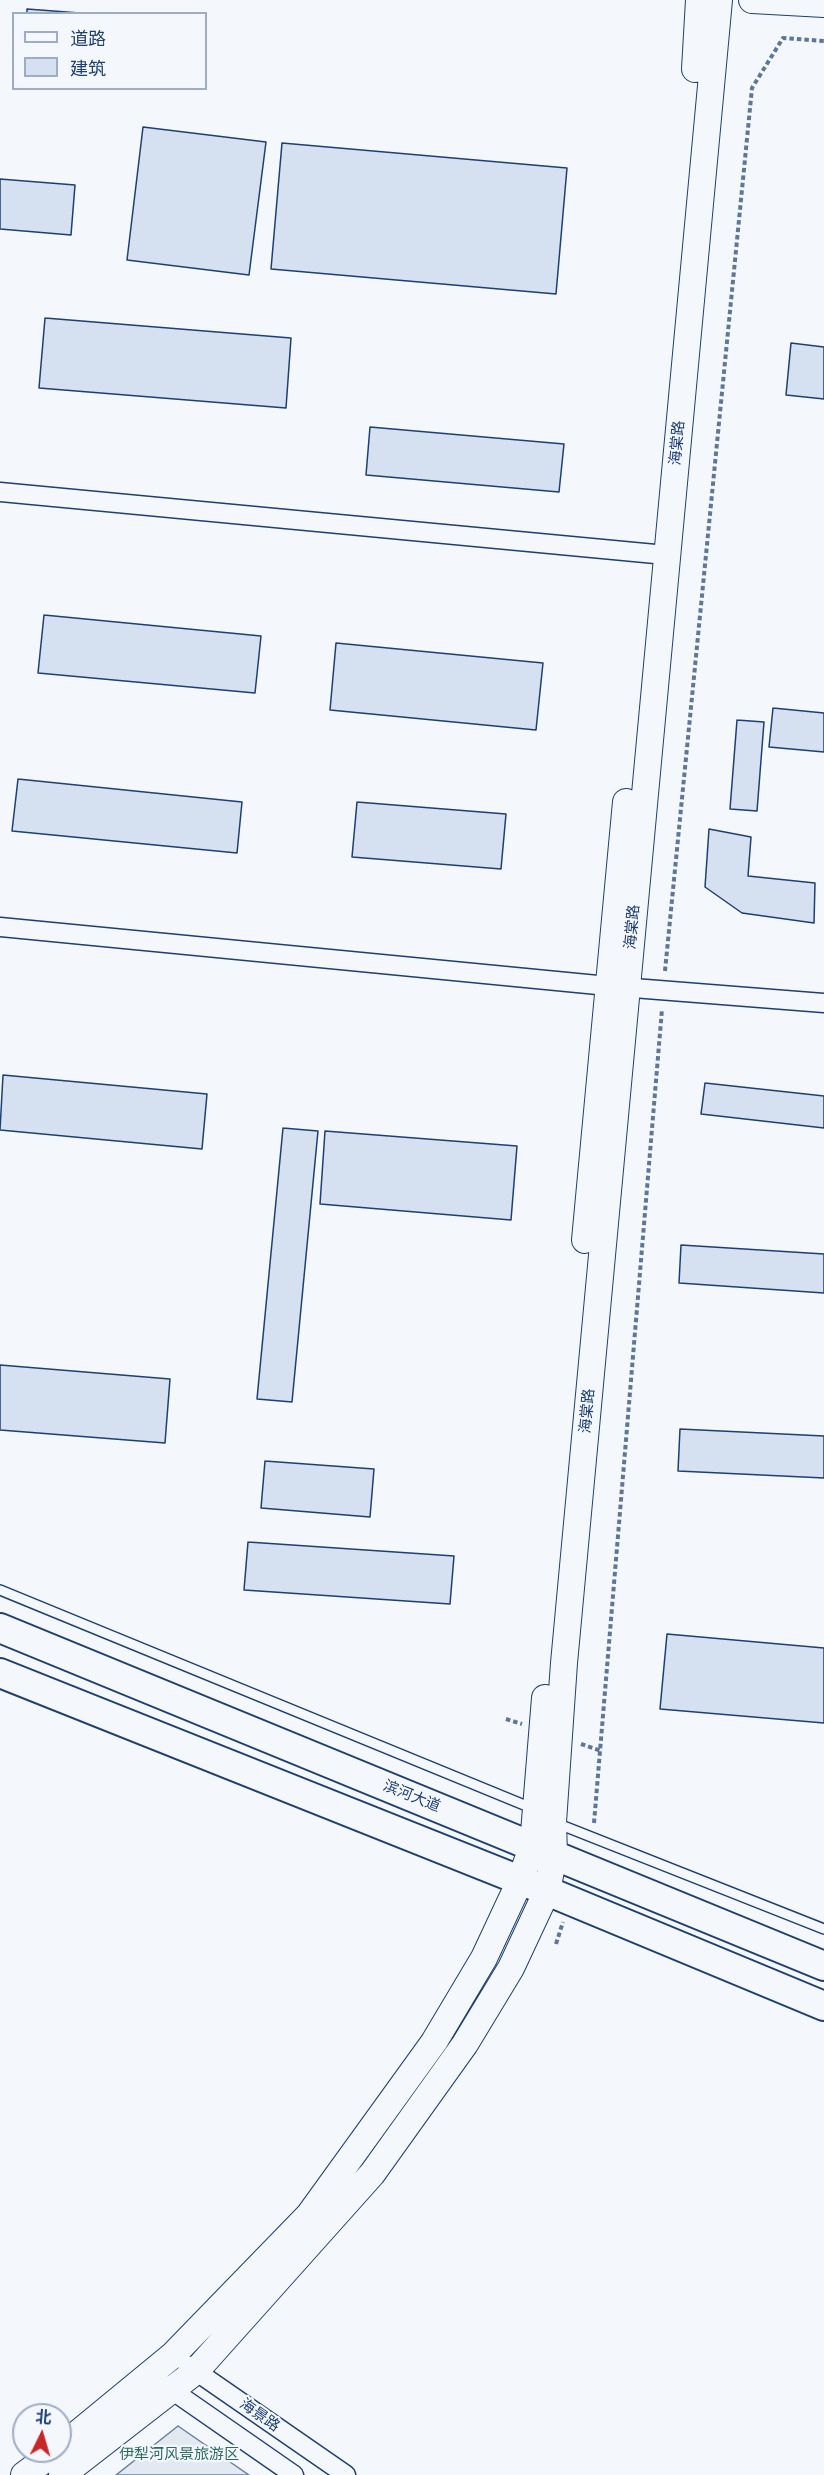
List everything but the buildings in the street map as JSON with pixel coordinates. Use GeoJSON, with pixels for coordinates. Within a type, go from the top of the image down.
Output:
{"type":"FeatureCollection","features":[{"type":"Feature","properties":{"kind":"main road","name":"滨河大道"},"geometry":{"type":"LineString","coordinates":[[0,1628],[824,1966]]}},
{"type":"Feature","properties":{"kind":"main road"},"geometry":{"type":"LineString","coordinates":[[0,1672],[547,1891],[824,2006]]}},
{"type":"Feature","properties":{"kind":"street","name":"海棠路"},"geometry":{"type":"LineString","coordinates":[[658,554],[699,0]]}},
{"type":"Feature","properties":{"kind":"street","name":"海棠路"},"geometry":{"type":"LineString","coordinates":[[543,1850],[545,1816],[564,1663],[617,987],[658,554],[719,0]]}},
{"type":"Feature","properties":{"kind":"street"},"geometry":{"type":"LineString","coordinates":[[752,0],[824,4]]}},
{"type":"Feature","properties":{"kind":"street"},"geometry":{"type":"LineString","coordinates":[[0,492],[658,554]]}},
{"type":"Feature","properties":{"kind":"street"},"geometry":{"type":"LineString","coordinates":[[0,927],[617,987],[824,1004]]}},
{"type":"Feature","properties":{"kind":"street"},"geometry":{"type":"LineString","coordinates":[[72,2438],[173,2355],[309,2215],[435,2042],[484,1958],[520,1881],[543,1850]]}},
{"type":"Feature","properties":{"kind":"street"},"geometry":{"type":"LineString","coordinates":[[62,2475],[196,2371],[372,2174],[471,2034],[511,1968],[547,1891],[543,1850]]}},
{"type":"Feature","properties":{"kind":"street","name":"海景路"},"geometry":{"type":"LineString","coordinates":[[173,2355],[346,2475]]}},
{"type":"Feature","properties":{"kind":"street","name":"海景路"},"geometry":{"type":"LineString","coordinates":[[149,2375],[294,2475]]}},
{"type":"Feature","properties":{"kind":"street"},"geometry":{"type":"LineString","coordinates":[[24,2475],[40,2463]]}},
{"type":"Feature","properties":{"kind":"lane"},"geometry":{"type":"LineString","coordinates":[[0,1590],[824,1929]]}},
{"type":"Feature","properties":{"kind":"green space","name":"伊犁河风景旅游区"},"geometry":{"type":"Polygon","coordinates":[[[178,2426],[249,2475],[116,2475],[178,2426]]]}}]}
